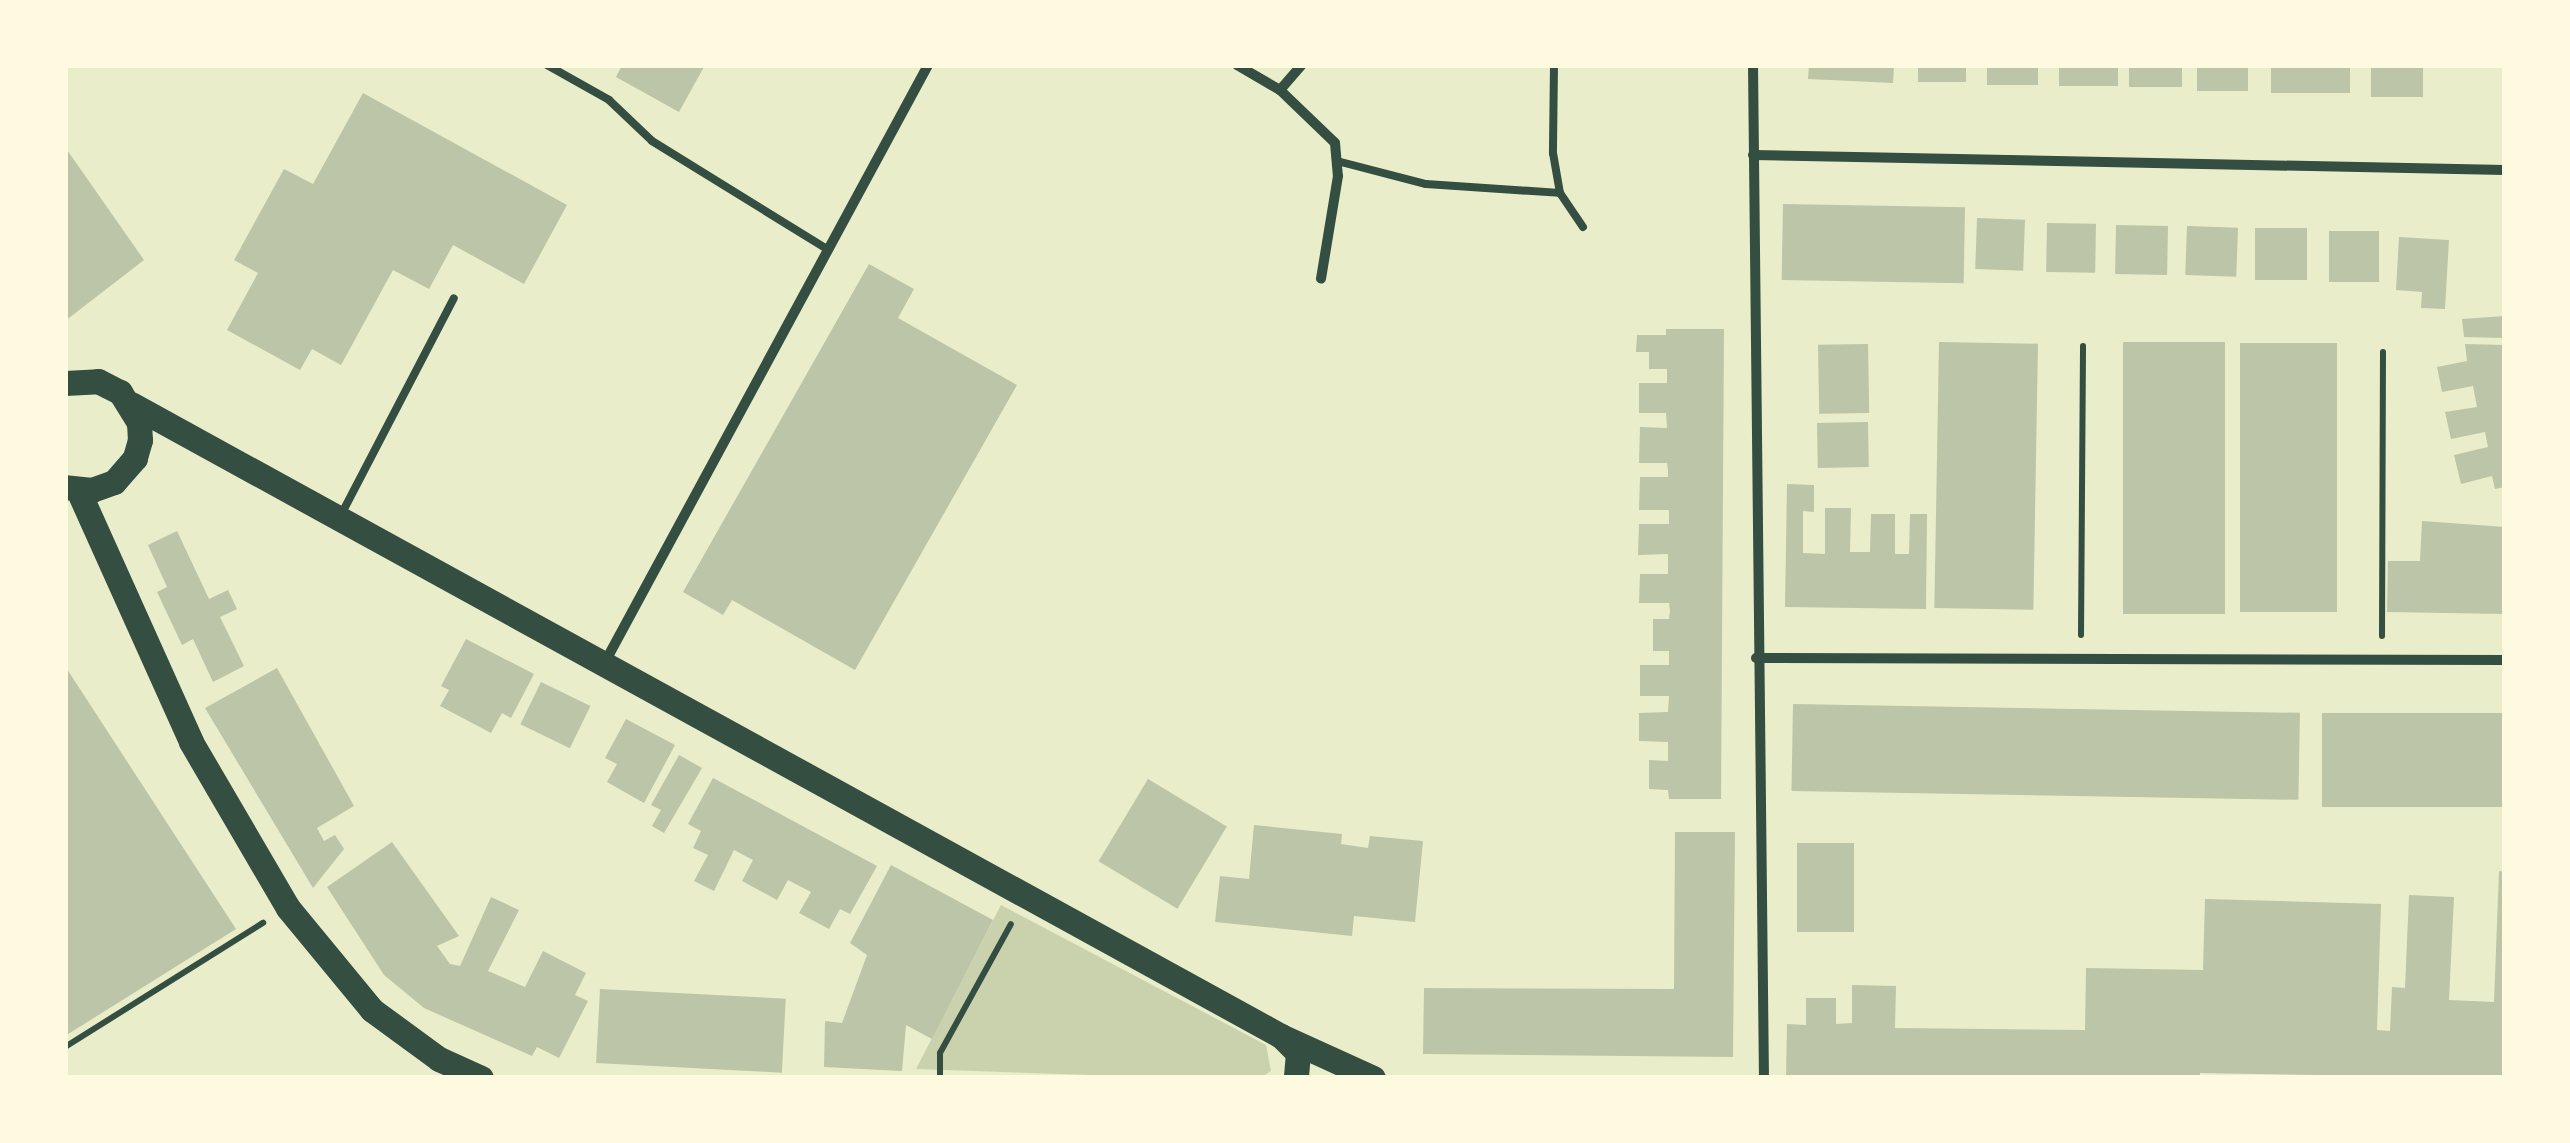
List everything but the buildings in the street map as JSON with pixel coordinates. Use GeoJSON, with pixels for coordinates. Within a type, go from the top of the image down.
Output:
{"type":"FeatureCollection","features":[{"type":"Feature","properties":{"kind":"main road"},"geometry":{"type":"LineString","coordinates":[[70,376],[108,384],[130,404],[1281,1036],[1373,1078]]}},
{"type":"Feature","properties":{"kind":"main road"},"geometry":{"type":"LineString","coordinates":[[130,404],[138,422],[136,458],[114,482],[72,488],[191,742],[288,908],[372,1010],[439,1059],[481,1078]]}},
{"type":"Feature","properties":{"kind":"main road"},"geometry":{"type":"LineString","coordinates":[[1281,1036],[1298,1053],[1296,1078]]}},
{"type":"Feature","properties":{"kind":"street"},"geometry":{"type":"LineString","coordinates":[[605,662],[825,248],[928,65]]}},
{"type":"Feature","properties":{"kind":"street"},"geometry":{"type":"LineString","coordinates":[[1237,65],[1280,90],[1335,143],[1337,160],[1321,279]]}},
{"type":"Feature","properties":{"kind":"street"},"geometry":{"type":"LineString","coordinates":[[1280,90],[1302,65]]}},
{"type":"Feature","properties":{"kind":"street"},"geometry":{"type":"LineString","coordinates":[[1753,65],[1756,658],[1764,1078]]}},
{"type":"Feature","properties":{"kind":"street"},"geometry":{"type":"LineString","coordinates":[[1753,154],[2505,170]]}},
{"type":"Feature","properties":{"kind":"street"},"geometry":{"type":"LineString","coordinates":[[1756,658],[2505,660]]}},
{"type":"Feature","properties":{"kind":"lane"},"geometry":{"type":"LineString","coordinates":[[547,65],[609,100],[652,141],[825,248]]}},
{"type":"Feature","properties":{"kind":"lane"},"geometry":{"type":"LineString","coordinates":[[1554,65],[1553,153],[1560,193],[1583,227]]}},
{"type":"Feature","properties":{"kind":"lane"},"geometry":{"type":"LineString","coordinates":[[1337,160],[1426,184],[1560,193]]}},
{"type":"Feature","properties":{"kind":"lane"},"geometry":{"type":"LineString","coordinates":[[340,517],[454,298]]}},
{"type":"Feature","properties":{"kind":"path"},"geometry":{"type":"LineString","coordinates":[[2081,658],[2082,346]]}},
{"type":"Feature","properties":{"kind":"path"},"geometry":{"type":"LineString","coordinates":[[2382,660],[2383,352]]}},
{"type":"Feature","properties":{"kind":"path"},"geometry":{"type":"LineString","coordinates":[[65,1048],[288,908]]}},
{"type":"Feature","properties":{"kind":"path"},"geometry":{"type":"LineString","coordinates":[[940,1078],[940,1054],[1009,923],[1042,939],[1056,912]]}},
{"type":"Feature","properties":{"kind":"green space"},"geometry":{"type":"Polygon","coordinates":[[[1001,905],[1266,1045],[1271,1071],[1260,1078],[1179,1078],[916,1069],[1001,905]]]}}]}
